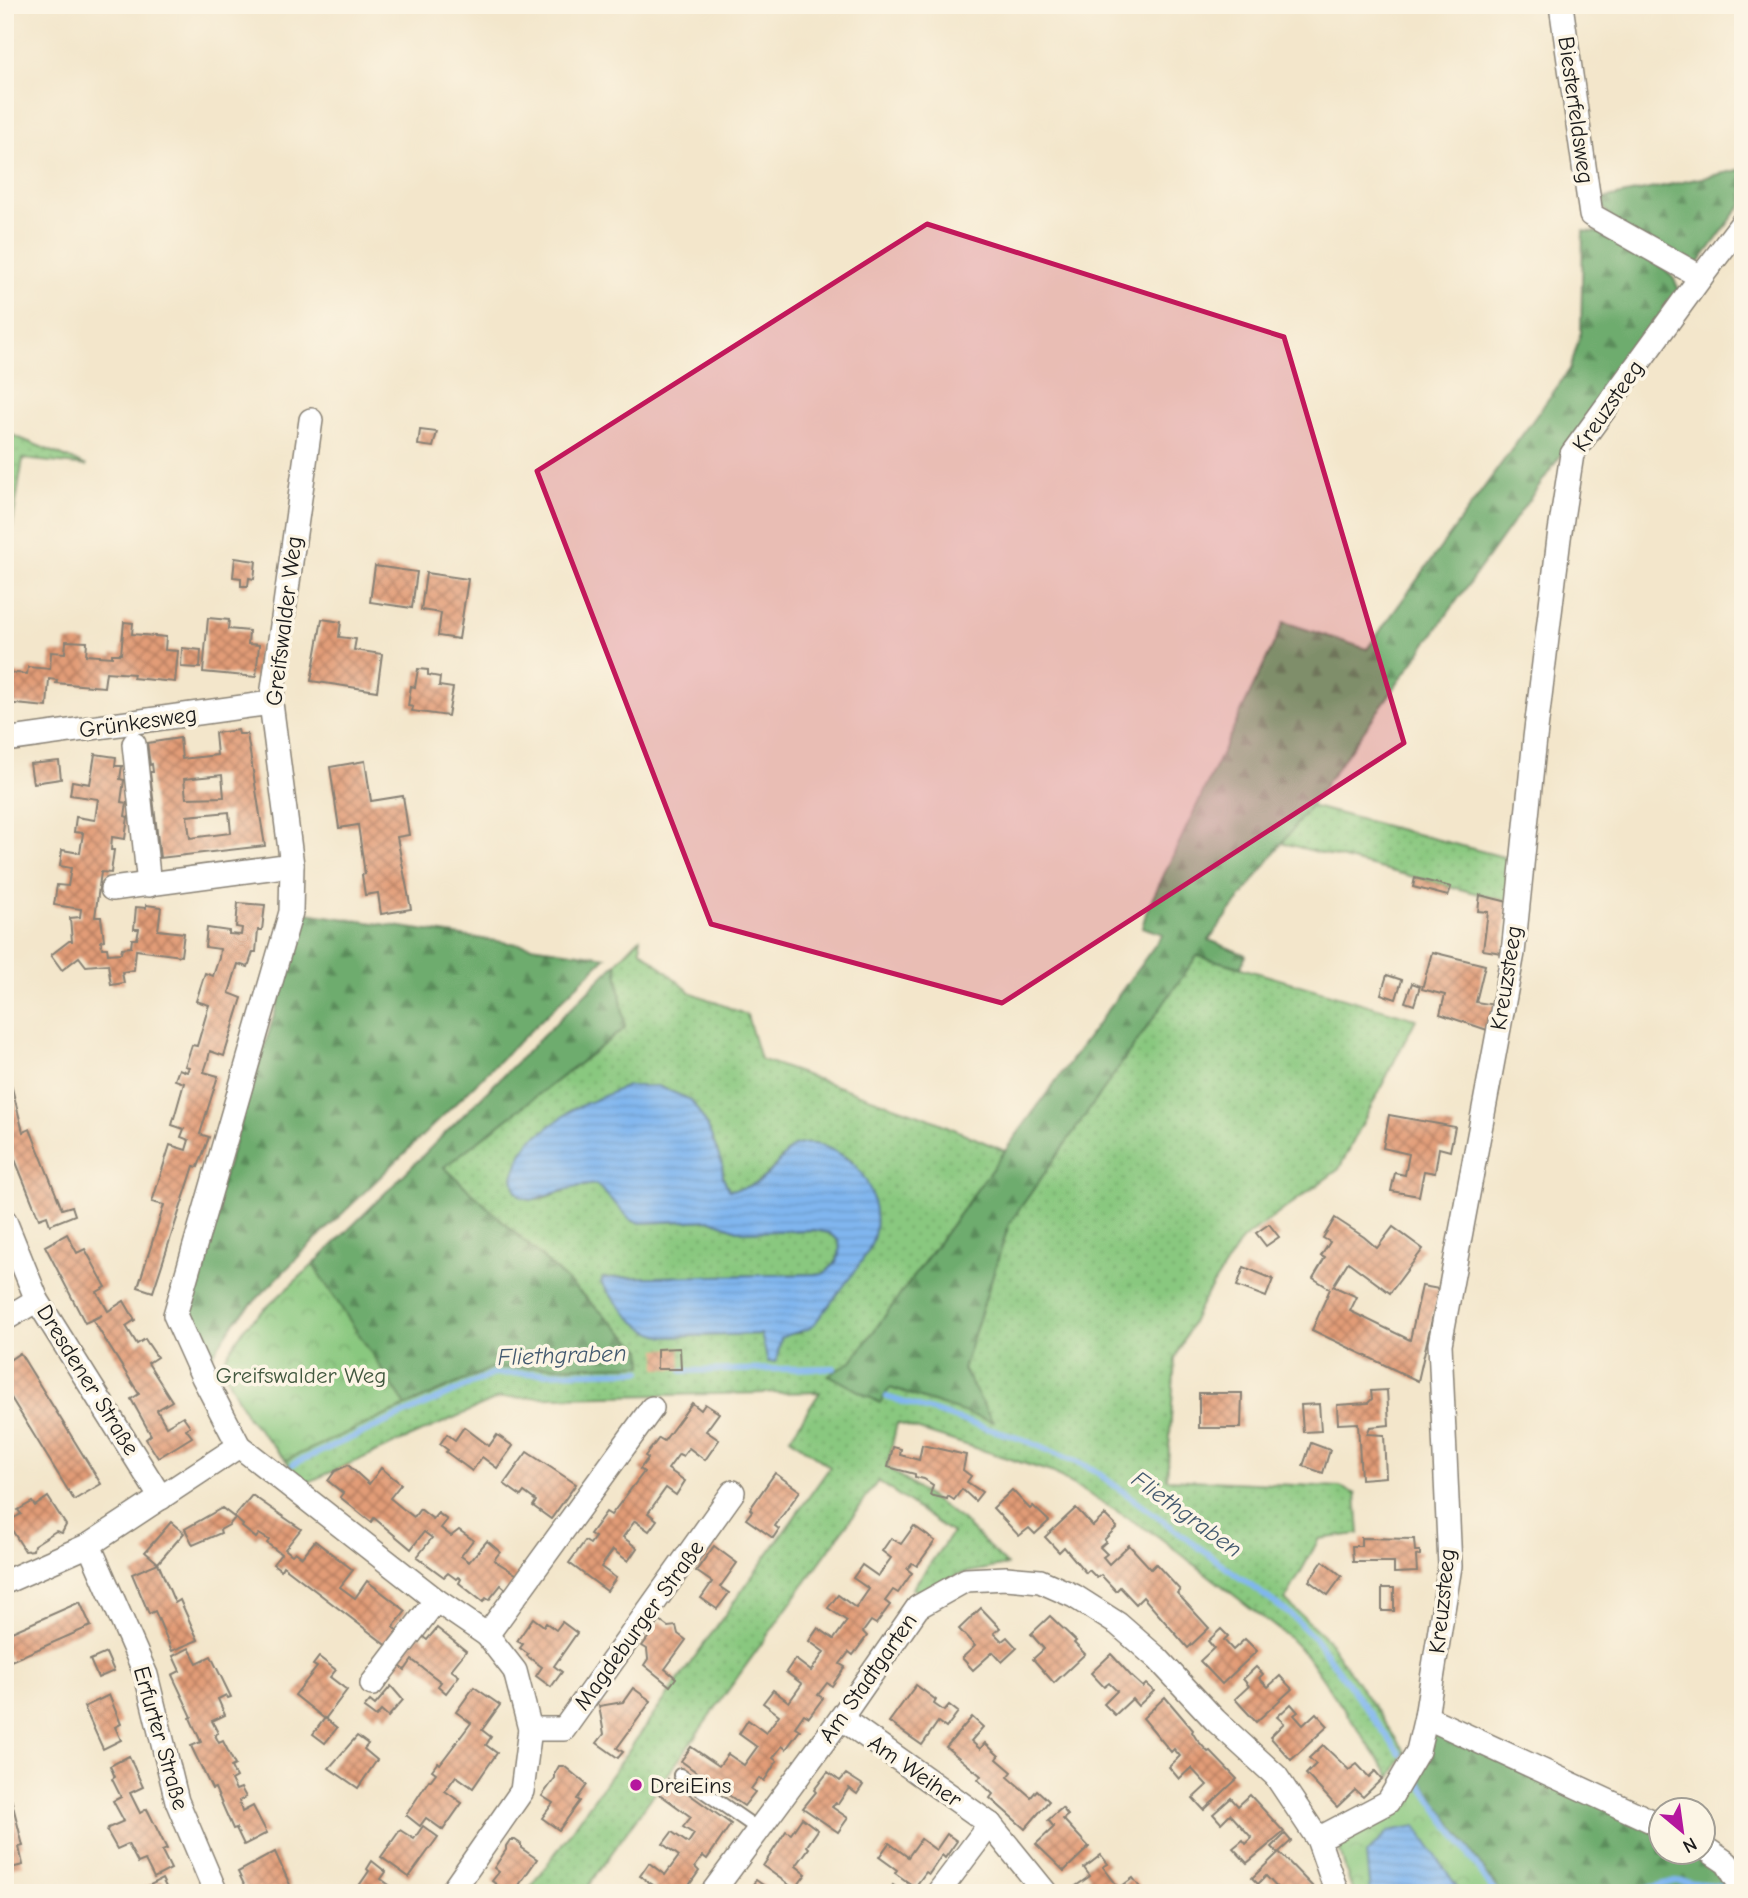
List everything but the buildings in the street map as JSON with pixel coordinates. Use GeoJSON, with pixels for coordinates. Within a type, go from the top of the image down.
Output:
{"type":"FeatureCollection","features":[{"type":"Feature","properties":{"kind":"street","name":"Biesterfeldsweg"},"geometry":{"type":"LineString","coordinates":[[1561,5],[1591,215],[1701,277]]}},
{"type":"Feature","properties":{"kind":"street","name":"Kreuzsteeg"},"geometry":{"type":"LineString","coordinates":[[1318,1839],[1388,1802],[1418,1751],[1426,1717],[1450,1566],[1440,1344],[1513,953],[1546,645],[1572,454],[1743,222]]}},
{"type":"Feature","properties":{"kind":"street","name":"Greifswalder Weg"},"geometry":{"type":"LineString","coordinates":[[239,1446],[175,1315],[291,912],[292,865],[271,703],[311,420]]}},
{"type":"Feature","properties":{"kind":"street","name":"Grünkesweg"},"geometry":{"type":"LineString","coordinates":[[5,740],[271,703]]}},
{"type":"Feature","properties":{"kind":"street"},"geometry":{"type":"LineString","coordinates":[[134,744],[149,885]]}},
{"type":"Feature","properties":{"kind":"street"},"geometry":{"type":"LineString","coordinates":[[112,889],[292,865]]}},
{"type":"Feature","properties":{"kind":"street","name":"Dresdener Straße"},"geometry":{"type":"LineString","coordinates":[[5,1221],[37,1300],[161,1498]]}},
{"type":"Feature","properties":{"kind":"street"},"geometry":{"type":"LineString","coordinates":[[5,1319],[37,1300]]}},
{"type":"Feature","properties":{"kind":"street"},"geometry":{"type":"LineString","coordinates":[[487,1635],[652,1408]]}},
{"type":"Feature","properties":{"kind":"street"},"geometry":{"type":"LineString","coordinates":[[5,1582],[89,1545],[239,1446],[436,1600],[487,1635],[515,1671],[530,1728],[522,1791],[451,1893]]}},
{"type":"Feature","properties":{"kind":"street","name":"Magdeburger Straße"},"geometry":{"type":"LineString","coordinates":[[530,1728],[564,1730],[733,1493]]}},
{"type":"Feature","properties":{"kind":"street","name":"Erfurter Straße"},"geometry":{"type":"LineString","coordinates":[[89,1545],[146,1675],[177,1801],[216,1893]]}},
{"type":"Feature","properties":{"kind":"street","name":"Am Stadtgarten"},"geometry":{"type":"LineString","coordinates":[[712,1893],[841,1718],[918,1607],[966,1580],[1006,1578],[1041,1581],[1074,1596],[1118,1624],[1158,1659],[1215,1720],[1276,1776],[1318,1839],[1337,1893]]}},
{"type":"Feature","properties":{"kind":"street"},"geometry":{"type":"LineString","coordinates":[[372,1684],[436,1600]]}},
{"type":"Feature","properties":{"kind":"street"},"geometry":{"type":"LineString","coordinates":[[1426,1717],[1646,1818]]}},
{"type":"Feature","properties":{"kind":"street","name":"Am Weiher"},"geometry":{"type":"LineString","coordinates":[[841,1718],[990,1824],[1046,1893]]}},
{"type":"Feature","properties":{"kind":"street"},"geometry":{"type":"LineString","coordinates":[[939,1893],[990,1824]]}},
{"type":"Feature","properties":{"kind":"street"},"geometry":{"type":"LineString","coordinates":[[1716,1855],[1727,1863],[1743,1890]]}},
{"type":"Feature","properties":{"kind":"lane"},"geometry":{"type":"LineString","coordinates":[[680,1775],[758,1829]]}},
{"type":"Feature","properties":{"kind":"highlighted area"},"geometry":{"type":"Polygon","coordinates":[[[927,224],[1284,337],[1404,743],[1002,1003],[711,924],[537,471],[927,224]]]}},
{"type":"Feature","properties":{"kind":"green space"},"geometry":{"type":"Polygon","coordinates":[[[1743,169],[1743,203],[1699,263],[1690,263],[1616,225],[1598,200],[1743,169]]]}},
{"type":"Feature","properties":{"kind":"green space"},"geometry":{"type":"Polygon","coordinates":[[[1583,231],[1606,233],[1665,269],[1679,290],[1310,806],[1209,940],[1246,955],[1241,967],[1197,956],[1009,1224],[963,1369],[993,1422],[890,1388],[880,1403],[829,1375],[852,1361],[1163,934],[1142,927],[1147,910],[1284,622],[1367,649],[1570,369],[1581,332],[1583,231]]]}},
{"type":"Feature","properties":{"kind":"green space"},"geometry":{"type":"Polygon","coordinates":[[[5,432],[87,466],[23,459],[11,534],[5,535],[5,432]]]}},
{"type":"Feature","properties":{"kind":"green space"},"geometry":{"type":"Polygon","coordinates":[[[1310,806],[1515,860],[1510,902],[1282,843],[1310,806]]]}},
{"type":"Feature","properties":{"kind":"green space"},"geometry":{"type":"Polygon","coordinates":[[[306,913],[606,957],[307,1248],[236,1320],[211,1357],[186,1319],[184,1304],[306,913]]]}},
{"type":"Feature","properties":{"kind":"green space"},"geometry":{"type":"Polygon","coordinates":[[[640,938],[641,950],[690,992],[747,1015],[760,1059],[928,1118],[1005,1151],[852,1361],[829,1375],[890,1388],[992,1421],[963,1369],[1009,1224],[1197,955],[1416,1019],[1339,1169],[1242,1240],[1202,1302],[1175,1359],[1167,1479],[1340,1487],[1356,1494],[1359,1534],[1319,1539],[1285,1600],[1327,1639],[1405,1752],[1391,1777],[1306,1655],[1288,1637],[1159,1537],[1054,1473],[897,1423],[887,1467],[962,1520],[1007,1565],[959,1574],[925,1593],[912,1589],[952,1533],[878,1481],[583,1893],[527,1893],[830,1467],[790,1438],[820,1392],[499,1398],[306,1483],[294,1473],[286,1460],[492,1368],[643,1365],[642,1350],[444,1167],[625,1028],[616,963],[640,938]],[[658,1086],[573,1109],[559,1120],[516,1191],[529,1199],[536,1199],[596,1184],[640,1223],[711,1220],[743,1232],[814,1230],[829,1233],[839,1241],[840,1252],[835,1263],[823,1274],[603,1278],[665,1337],[761,1334],[776,1361],[781,1338],[800,1333],[870,1248],[852,1161],[826,1147],[808,1143],[795,1147],[765,1177],[750,1186],[729,1190],[707,1125],[691,1100],[658,1086]]]}},
{"type":"Feature","properties":{"kind":"green space"},"geometry":{"type":"Polygon","coordinates":[[[616,963],[625,1028],[444,1167],[642,1350],[643,1365],[492,1368],[406,1406],[313,1265],[616,963]]]}},
{"type":"Feature","properties":{"kind":"green space"},"geometry":{"type":"Polygon","coordinates":[[[313,1265],[406,1406],[286,1460],[248,1418],[220,1365],[245,1327],[313,1265]]]}},
{"type":"Feature","properties":{"kind":"green space"},"geometry":{"type":"Polygon","coordinates":[[[1440,1732],[1646,1826],[1646,1867],[1716,1867],[1738,1893],[1500,1893],[1417,1774],[1430,1736],[1440,1732]]]}},
{"type":"Feature","properties":{"kind":"green space"},"geometry":{"type":"Polygon","coordinates":[[[1417,1774],[1500,1893],[1353,1893],[1339,1848],[1343,1839],[1400,1803],[1417,1774]]]}},
{"type":"Feature","properties":{"kind":"water"},"geometry":{"type":"Polygon","coordinates":[[[627,1086],[658,1086],[691,1100],[707,1125],[729,1190],[748,1187],[762,1180],[792,1148],[804,1144],[823,1146],[835,1151],[855,1165],[863,1175],[873,1199],[875,1213],[873,1238],[869,1249],[812,1327],[781,1338],[776,1362],[768,1362],[761,1334],[665,1337],[655,1334],[637,1323],[622,1308],[601,1283],[603,1278],[823,1274],[835,1264],[840,1252],[839,1241],[829,1233],[814,1230],[743,1232],[711,1220],[640,1223],[631,1220],[596,1184],[575,1187],[531,1200],[521,1197],[516,1191],[513,1177],[521,1154],[530,1141],[573,1109],[627,1086]]]}},
{"type":"Feature","properties":{"kind":"water"},"geometry":{"type":"Polygon","coordinates":[[[1416,1826],[1461,1893],[1370,1893],[1366,1854],[1389,1831],[1416,1826]]]}},
{"type":"Feature","properties":{"kind":"waterway","name":"Fliethgraben"},"geometry":{"type":"LineString","coordinates":[[682,1371],[834,1368]]}},
{"type":"Feature","properties":{"kind":"waterway","name":"Fliethgraben"},"geometry":{"type":"LineString","coordinates":[[293,1464],[493,1374],[641,1371]]}},
{"type":"Feature","properties":{"kind":"waterway","name":"Fliethgraben"},"geometry":{"type":"LineString","coordinates":[[887,1397],[1021,1439],[1091,1468],[1291,1615],[1316,1640],[1400,1754]]}},
{"type":"Feature","properties":{"kind":"waterway","name":"Fliethgraben"},"geometry":{"type":"LineString","coordinates":[[1418,1780],[1495,1893]]}},
{"type":"Feature","properties":{"kind":"waterway","name":"Fliethgraben"},"geometry":{"type":"LineString","coordinates":[[1634,1893],[1675,1881],[1732,1887]]}},
{"type":"Feature","properties":{"kind":"place","name":"DreiEins"},"geometry":{"type":"Point","coordinates":[636,1785]}}]}
